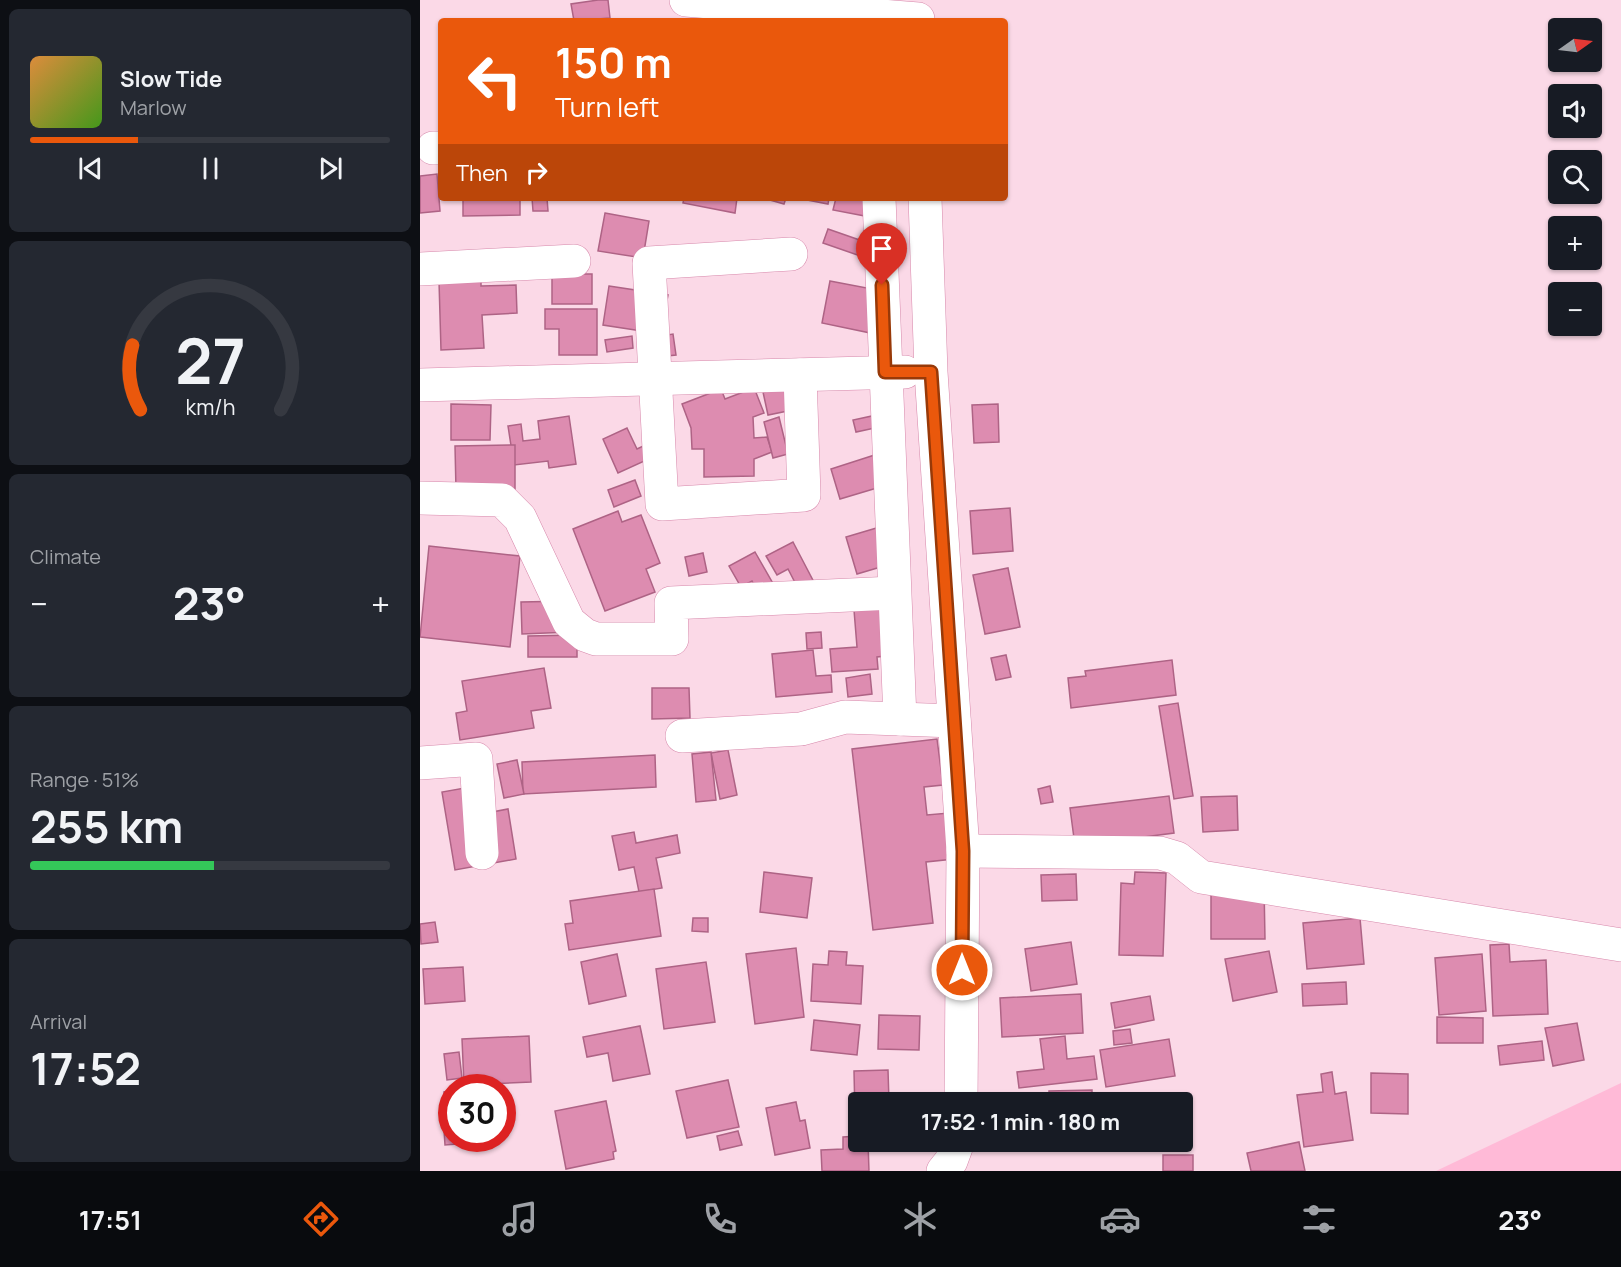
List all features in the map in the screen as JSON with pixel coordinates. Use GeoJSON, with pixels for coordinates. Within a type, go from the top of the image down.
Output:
{"type":"FeatureCollection","features":[{"type":"Feature","properties":{"kind":"street"},"geometry":{"type":"LineString","coordinates":[[686,0],[918,13]]}},
{"type":"Feature","properties":{"kind":"street"},"geometry":{"type":"LineString","coordinates":[[879,201],[900,719]]}},
{"type":"Feature","properties":{"kind":"street"},"geometry":{"type":"LineString","coordinates":[[925,201],[931,372],[963,851],[961,1092]]}},
{"type":"Feature","properties":{"kind":"street"},"geometry":{"type":"LineString","coordinates":[[791,254],[649,263],[662,504],[804,495],[800,375]]}},
{"type":"Feature","properties":{"kind":"street"},"geometry":{"type":"LineString","coordinates":[[420,269],[574,261]]}},
{"type":"Feature","properties":{"kind":"street"},"geometry":{"type":"LineString","coordinates":[[420,386],[931,372]]}},
{"type":"Feature","properties":{"kind":"street"},"geometry":{"type":"LineString","coordinates":[[420,498],[502,500],[520,518],[569,622],[596,639],[672,639],[671,603],[894,593]]}},
{"type":"Feature","properties":{"kind":"street"},"geometry":{"type":"LineString","coordinates":[[682,736],[801,729],[845,717],[954,721]]}},
{"type":"Feature","properties":{"kind":"street"},"geometry":{"type":"LineString","coordinates":[[420,764],[476,759],[482,853]]}},
{"type":"Feature","properties":{"kind":"street"},"geometry":{"type":"LineString","coordinates":[[963,851],[1160,853],[1177,858],[1202,877],[1621,945]]}},
{"type":"Feature","properties":{"kind":"street"},"geometry":{"type":"LineString","coordinates":[[943,1171],[954,1152]]}},
{"type":"Feature","properties":{"kind":"shaded area"},"geometry":{"type":"Polygon","coordinates":[[[1621,1083],[1621,1171],[1436,1171],[1621,1083]]]}},
{"type":"Feature","properties":{"kind":"building"},"geometry":{"type":"Polygon","coordinates":[[[608,0],[610,18],[573,18],[571,4],[608,0]]]}},
{"type":"Feature","properties":{"kind":"building"},"geometry":{"type":"Polygon","coordinates":[[[437,174],[440,211],[420,213],[420,176],[437,174]]]}},
{"type":"Feature","properties":{"kind":"building"},"geometry":{"type":"Polygon","coordinates":[[[463,201],[520,201],[520,215],[463,216],[463,201]]]}},
{"type":"Feature","properties":{"kind":"building"},"geometry":{"type":"Polygon","coordinates":[[[532,201],[547,201],[548,211],[533,211],[532,201]]]}},
{"type":"Feature","properties":{"kind":"building"},"geometry":{"type":"Polygon","coordinates":[[[683,201],[737,201],[735,213],[683,203],[683,201]]]}},
{"type":"Feature","properties":{"kind":"building"},"geometry":{"type":"Polygon","coordinates":[[[812,201],[828,201],[828,204],[812,201]]]}},
{"type":"Feature","properties":{"kind":"building"},"geometry":{"type":"Polygon","coordinates":[[[835,201],[889,201],[886,220],[833,210],[835,201]]]}},
{"type":"Feature","properties":{"kind":"building"},"geometry":{"type":"Polygon","coordinates":[[[605,213],[649,221],[643,258],[598,251],[605,213]]]}},
{"type":"Feature","properties":{"kind":"building"},"geometry":{"type":"Polygon","coordinates":[[[828,229],[874,245],[869,259],[823,243],[828,229]]]}},
{"type":"Feature","properties":{"kind":"building"},"geometry":{"type":"Polygon","coordinates":[[[552,274],[592,274],[592,304],[552,304],[552,274]]]}},
{"type":"Feature","properties":{"kind":"building"},"geometry":{"type":"Polygon","coordinates":[[[481,280],[481,286],[516,285],[517,313],[482,315],[484,348],[441,350],[439,281],[481,280]]]}},
{"type":"Feature","properties":{"kind":"building"},"geometry":{"type":"Polygon","coordinates":[[[830,281],[888,292],[880,335],[822,323],[830,281]]]}},
{"type":"Feature","properties":{"kind":"building"},"geometry":{"type":"Polygon","coordinates":[[[609,286],[668,295],[661,334],[603,325],[609,286]]]}},
{"type":"Feature","properties":{"kind":"building"},"geometry":{"type":"Polygon","coordinates":[[[545,309],[597,309],[597,355],[559,355],[559,329],[545,329],[545,309]]]}},
{"type":"Feature","properties":{"kind":"building"},"geometry":{"type":"Polygon","coordinates":[[[673,334],[676,355],[657,357],[654,337],[673,334]]]}},
{"type":"Feature","properties":{"kind":"building"},"geometry":{"type":"Polygon","coordinates":[[[632,336],[633,348],[607,352],[605,340],[632,336]]]}},
{"type":"Feature","properties":{"kind":"building"},"geometry":{"type":"Polygon","coordinates":[[[812,381],[817,405],[768,415],[763,392],[812,381]]]}},
{"type":"Feature","properties":{"kind":"building"},"geometry":{"type":"Polygon","coordinates":[[[721,389],[725,399],[755,390],[764,413],[753,417],[754,438],[767,437],[772,452],[754,459],[754,476],[704,477],[704,449],[692,449],[691,428],[682,404],[721,389]]]}},
{"type":"Feature","properties":{"kind":"building"},"geometry":{"type":"Polygon","coordinates":[[[451,404],[491,405],[490,440],[451,440],[451,404]]]}},
{"type":"Feature","properties":{"kind":"building"},"geometry":{"type":"Polygon","coordinates":[[[998,404],[999,442],[974,443],[972,405],[998,404]]]}},
{"type":"Feature","properties":{"kind":"building"},"geometry":{"type":"Polygon","coordinates":[[[569,416],[576,464],[549,468],[548,461],[514,465],[508,426],[521,424],[523,441],[540,439],[538,421],[569,416]]]}},
{"type":"Feature","properties":{"kind":"building"},"geometry":{"type":"Polygon","coordinates":[[[872,416],[875,428],[856,432],[853,420],[872,416]]]}},
{"type":"Feature","properties":{"kind":"building"},"geometry":{"type":"Polygon","coordinates":[[[779,417],[788,454],[773,458],[764,422],[779,417]]]}},
{"type":"Feature","properties":{"kind":"building"},"geometry":{"type":"Polygon","coordinates":[[[627,428],[637,449],[656,440],[662,453],[618,473],[603,439],[627,428]]]}},
{"type":"Feature","properties":{"kind":"building"},"geometry":{"type":"Polygon","coordinates":[[[515,445],[515,489],[456,490],[455,446],[515,445]]]}},
{"type":"Feature","properties":{"kind":"building"},"geometry":{"type":"Polygon","coordinates":[[[887,451],[897,482],[840,499],[831,469],[887,451]]]}},
{"type":"Feature","properties":{"kind":"building"},"geometry":{"type":"Polygon","coordinates":[[[635,480],[641,496],[614,507],[608,490],[635,480]]]}},
{"type":"Feature","properties":{"kind":"building"},"geometry":{"type":"Polygon","coordinates":[[[1010,508],[1013,551],[973,554],[970,511],[1010,508]]]}},
{"type":"Feature","properties":{"kind":"building"},"geometry":{"type":"Polygon","coordinates":[[[618,511],[622,522],[641,515],[660,563],[646,569],[655,592],[605,611],[573,529],[618,511]]]}},
{"type":"Feature","properties":{"kind":"building"},"geometry":{"type":"Polygon","coordinates":[[[890,524],[901,561],[857,574],[846,537],[890,524]]]}},
{"type":"Feature","properties":{"kind":"building"},"geometry":{"type":"Polygon","coordinates":[[[793,542],[817,588],[802,596],[788,569],[777,575],[766,556],[793,542]]]}},
{"type":"Feature","properties":{"kind":"building"},"geometry":{"type":"Polygon","coordinates":[[[429,546],[520,556],[510,647],[420,637],[429,546]]]}},
{"type":"Feature","properties":{"kind":"building"},"geometry":{"type":"Polygon","coordinates":[[[755,552],[775,587],[760,595],[752,581],[741,587],[729,566],[755,552]]]}},
{"type":"Feature","properties":{"kind":"building"},"geometry":{"type":"Polygon","coordinates":[[[703,553],[707,572],[689,576],[685,557],[703,553]]]}},
{"type":"Feature","properties":{"kind":"building"},"geometry":{"type":"Polygon","coordinates":[[[1008,568],[1020,627],[985,634],[973,575],[1008,568]]]}},
{"type":"Feature","properties":{"kind":"building"},"geometry":{"type":"Polygon","coordinates":[[[569,601],[571,632],[522,634],[521,602],[569,601]]]}},
{"type":"Feature","properties":{"kind":"building"},"geometry":{"type":"Polygon","coordinates":[[[890,607],[894,655],[877,657],[878,669],[832,672],[830,649],[857,647],[854,610],[890,607]]]}},
{"type":"Feature","properties":{"kind":"building"},"geometry":{"type":"Polygon","coordinates":[[[821,632],[822,648],[807,649],[806,633],[821,632]]]}},
{"type":"Feature","properties":{"kind":"building"},"geometry":{"type":"Polygon","coordinates":[[[577,635],[577,657],[528,657],[528,636],[577,635]]]}},
{"type":"Feature","properties":{"kind":"building"},"geometry":{"type":"Polygon","coordinates":[[[813,650],[816,676],[831,675],[832,692],[776,697],[772,654],[813,650]]]}},
{"type":"Feature","properties":{"kind":"building"},"geometry":{"type":"Polygon","coordinates":[[[1006,655],[1011,677],[996,680],[991,658],[1006,655]]]}},
{"type":"Feature","properties":{"kind":"building"},"geometry":{"type":"Polygon","coordinates":[[[1172,660],[1176,695],[1071,708],[1068,678],[1086,676],[1085,671],[1172,660]]]}},
{"type":"Feature","properties":{"kind":"building"},"geometry":{"type":"Polygon","coordinates":[[[544,668],[551,708],[531,711],[534,728],[460,740],[456,713],[467,711],[462,681],[544,668]]]}},
{"type":"Feature","properties":{"kind":"building"},"geometry":{"type":"Polygon","coordinates":[[[870,674],[872,694],[848,697],[846,678],[870,674]]]}},
{"type":"Feature","properties":{"kind":"building"},"geometry":{"type":"Polygon","coordinates":[[[652,688],[689,688],[690,718],[652,719],[652,688]]]}},
{"type":"Feature","properties":{"kind":"building"},"geometry":{"type":"Polygon","coordinates":[[[1178,703],[1193,796],[1174,799],[1159,706],[1178,703]]]}},
{"type":"Feature","properties":{"kind":"building"},"geometry":{"type":"Polygon","coordinates":[[[937,739],[943,785],[924,787],[927,815],[949,813],[954,859],[926,862],[933,923],[873,930],[852,749],[937,739]]]}},
{"type":"Feature","properties":{"kind":"building"},"geometry":{"type":"Polygon","coordinates":[[[728,750],[737,795],[720,799],[711,753],[728,750]]]}},
{"type":"Feature","properties":{"kind":"building"},"geometry":{"type":"Polygon","coordinates":[[[711,752],[716,800],[696,802],[692,754],[711,752]]]}},
{"type":"Feature","properties":{"kind":"building"},"geometry":{"type":"Polygon","coordinates":[[[655,755],[656,787],[523,794],[522,762],[655,755]]]}},
{"type":"Feature","properties":{"kind":"building"},"geometry":{"type":"Polygon","coordinates":[[[517,760],[524,794],[504,798],[497,764],[517,760]]]}},
{"type":"Feature","properties":{"kind":"building"},"geometry":{"type":"Polygon","coordinates":[[[487,784],[492,812],[508,809],[516,859],[455,870],[442,792],[487,784]]]}},
{"type":"Feature","properties":{"kind":"building"},"geometry":{"type":"Polygon","coordinates":[[[1050,786],[1053,802],[1041,804],[1038,789],[1050,786]]]}},
{"type":"Feature","properties":{"kind":"building"},"geometry":{"type":"Polygon","coordinates":[[[1169,796],[1174,833],[1075,846],[1070,808],[1169,796]]]}},
{"type":"Feature","properties":{"kind":"building"},"geometry":{"type":"Polygon","coordinates":[[[1237,796],[1238,830],[1203,832],[1201,797],[1237,796]]]}},
{"type":"Feature","properties":{"kind":"building"},"geometry":{"type":"Polygon","coordinates":[[[634,832],[636,843],[677,835],[680,853],[656,858],[662,888],[639,892],[634,867],[619,870],[612,836],[634,832]]]}},
{"type":"Feature","properties":{"kind":"building"},"geometry":{"type":"Polygon","coordinates":[[[764,872],[812,878],[807,918],[760,912],[764,872]]]}},
{"type":"Feature","properties":{"kind":"building"},"geometry":{"type":"Polygon","coordinates":[[[1135,872],[1166,873],[1163,956],[1119,955],[1121,883],[1134,884],[1135,872]]]}},
{"type":"Feature","properties":{"kind":"building"},"geometry":{"type":"Polygon","coordinates":[[[1076,874],[1077,900],[1042,901],[1041,875],[1076,874]]]}},
{"type":"Feature","properties":{"kind":"building"},"geometry":{"type":"Polygon","coordinates":[[[1211,886],[1264,886],[1265,939],[1211,939],[1211,886]]]}},
{"type":"Feature","properties":{"kind":"building"},"geometry":{"type":"Polygon","coordinates":[[[654,889],[661,936],[569,950],[565,924],[573,923],[570,901],[654,889]]]}},
{"type":"Feature","properties":{"kind":"building"},"geometry":{"type":"Polygon","coordinates":[[[693,918],[708,918],[708,932],[692,931],[693,918]]]}},
{"type":"Feature","properties":{"kind":"building"},"geometry":{"type":"Polygon","coordinates":[[[1360,918],[1364,964],[1307,969],[1303,923],[1360,918]]]}},
{"type":"Feature","properties":{"kind":"building"},"geometry":{"type":"Polygon","coordinates":[[[435,922],[438,942],[421,944],[420,924],[435,922]]]}},
{"type":"Feature","properties":{"kind":"building"},"geometry":{"type":"Polygon","coordinates":[[[1071,942],[1077,984],[1031,991],[1025,949],[1071,942]]]}},
{"type":"Feature","properties":{"kind":"building"},"geometry":{"type":"Polygon","coordinates":[[[1509,944],[1510,962],[1546,960],[1548,1014],[1493,1016],[1490,945],[1509,944]]]}},
{"type":"Feature","properties":{"kind":"building"},"geometry":{"type":"Polygon","coordinates":[[[796,948],[804,1017],[755,1024],[746,954],[796,948]]]}},
{"type":"Feature","properties":{"kind":"building"},"geometry":{"type":"Polygon","coordinates":[[[829,951],[847,952],[846,965],[863,966],[861,1004],[811,1001],[813,964],[828,965],[829,951]]]}},
{"type":"Feature","properties":{"kind":"building"},"geometry":{"type":"Polygon","coordinates":[[[1269,951],[1277,992],[1233,1001],[1225,959],[1269,951]]]}},
{"type":"Feature","properties":{"kind":"building"},"geometry":{"type":"Polygon","coordinates":[[[617,954],[626,996],[589,1004],[581,962],[617,954]]]}},
{"type":"Feature","properties":{"kind":"building"},"geometry":{"type":"Polygon","coordinates":[[[1482,954],[1486,1011],[1439,1015],[1435,958],[1482,954]]]}},
{"type":"Feature","properties":{"kind":"building"},"geometry":{"type":"Polygon","coordinates":[[[706,962],[715,1022],[664,1029],[656,969],[706,962]]]}},
{"type":"Feature","properties":{"kind":"building"},"geometry":{"type":"Polygon","coordinates":[[[463,967],[465,1001],[425,1004],[423,969],[463,967]]]}},
{"type":"Feature","properties":{"kind":"building"},"geometry":{"type":"Polygon","coordinates":[[[1346,982],[1347,1004],[1303,1006],[1302,984],[1346,982]]]}},
{"type":"Feature","properties":{"kind":"building"},"geometry":{"type":"Polygon","coordinates":[[[1081,994],[1083,1033],[1002,1037],[1000,998],[1081,994]]]}},
{"type":"Feature","properties":{"kind":"building"},"geometry":{"type":"Polygon","coordinates":[[[1150,996],[1154,1020],[1115,1028],[1111,1003],[1150,996]]]}},
{"type":"Feature","properties":{"kind":"building"},"geometry":{"type":"Polygon","coordinates":[[[879,1015],[920,1016],[919,1050],[878,1049],[879,1015]]]}},
{"type":"Feature","properties":{"kind":"building"},"geometry":{"type":"Polygon","coordinates":[[[1437,1017],[1483,1018],[1483,1043],[1437,1043],[1437,1017]]]}},
{"type":"Feature","properties":{"kind":"building"},"geometry":{"type":"Polygon","coordinates":[[[814,1020],[860,1025],[857,1055],[811,1050],[814,1020]]]}},
{"type":"Feature","properties":{"kind":"building"},"geometry":{"type":"Polygon","coordinates":[[[1577,1023],[1584,1060],[1553,1066],[1545,1028],[1577,1023]]]}},
{"type":"Feature","properties":{"kind":"building"},"geometry":{"type":"Polygon","coordinates":[[[640,1026],[650,1074],[613,1081],[608,1053],[587,1057],[583,1037],[640,1026]]]}},
{"type":"Feature","properties":{"kind":"building"},"geometry":{"type":"Polygon","coordinates":[[[1130,1029],[1132,1043],[1114,1045],[1113,1031],[1130,1029]]]}},
{"type":"Feature","properties":{"kind":"building"},"geometry":{"type":"Polygon","coordinates":[[[529,1036],[531,1082],[516,1083],[516,1074],[464,1074],[462,1039],[529,1036]]]}},
{"type":"Feature","properties":{"kind":"building"},"geometry":{"type":"Polygon","coordinates":[[[1065,1036],[1067,1059],[1094,1056],[1097,1079],[1019,1088],[1017,1072],[1044,1069],[1040,1039],[1065,1036]]]}},
{"type":"Feature","properties":{"kind":"building"},"geometry":{"type":"Polygon","coordinates":[[[1169,1039],[1175,1076],[1106,1087],[1100,1050],[1169,1039]]]}},
{"type":"Feature","properties":{"kind":"building"},"geometry":{"type":"Polygon","coordinates":[[[1542,1041],[1544,1060],[1500,1065],[1498,1046],[1542,1041]]]}},
{"type":"Feature","properties":{"kind":"building"},"geometry":{"type":"Polygon","coordinates":[[[459,1052],[462,1074],[446,1074],[444,1054],[459,1052]]]}},
{"type":"Feature","properties":{"kind":"building"},"geometry":{"type":"Polygon","coordinates":[[[888,1070],[889,1092],[854,1092],[854,1071],[888,1070]]]}},
{"type":"Feature","properties":{"kind":"building"},"geometry":{"type":"Polygon","coordinates":[[[1332,1072],[1335,1094],[1346,1092],[1353,1140],[1304,1147],[1297,1095],[1323,1092],[1321,1074],[1332,1072]]]}},
{"type":"Feature","properties":{"kind":"building"},"geometry":{"type":"Polygon","coordinates":[[[1371,1073],[1408,1074],[1408,1114],[1371,1113],[1371,1073]]]}},
{"type":"Feature","properties":{"kind":"building"},"geometry":{"type":"Polygon","coordinates":[[[728,1080],[739,1127],[687,1138],[676,1091],[728,1080]]]}},
{"type":"Feature","properties":{"kind":"building"},"geometry":{"type":"Polygon","coordinates":[[[1092,1090],[1092,1092],[1049,1092],[1092,1090]]]}},
{"type":"Feature","properties":{"kind":"building"},"geometry":{"type":"Polygon","coordinates":[[[606,1101],[616,1151],[613,1152],[614,1159],[566,1169],[555,1111],[606,1101]]]}},
{"type":"Feature","properties":{"kind":"building"},"geometry":{"type":"Polygon","coordinates":[[[796,1102],[800,1121],[805,1120],[810,1148],[775,1155],[766,1108],[796,1102]]]}},
{"type":"Feature","properties":{"kind":"building"},"geometry":{"type":"Polygon","coordinates":[[[738,1131],[742,1145],[720,1150],[717,1136],[738,1131]]]}},
{"type":"Feature","properties":{"kind":"building"},"geometry":{"type":"Polygon","coordinates":[[[843,1137],[848,1137],[848,1152],[868,1152],[869,1171],[822,1171],[821,1150],[843,1149],[843,1137]]]}},
{"type":"Feature","properties":{"kind":"building"},"geometry":{"type":"Polygon","coordinates":[[[1299,1142],[1305,1171],[1251,1171],[1247,1153],[1299,1142]]]}},
{"type":"Feature","properties":{"kind":"building"},"geometry":{"type":"Polygon","coordinates":[[[1163,1155],[1193,1155],[1193,1171],[1163,1171],[1163,1155]]]}},
{"type":"Feature","properties":{"kind":"route"},"geometry":{"type":"LineString","coordinates":[[882,285],[885,372],[931,372],[963,851],[962,970]]}}]}
